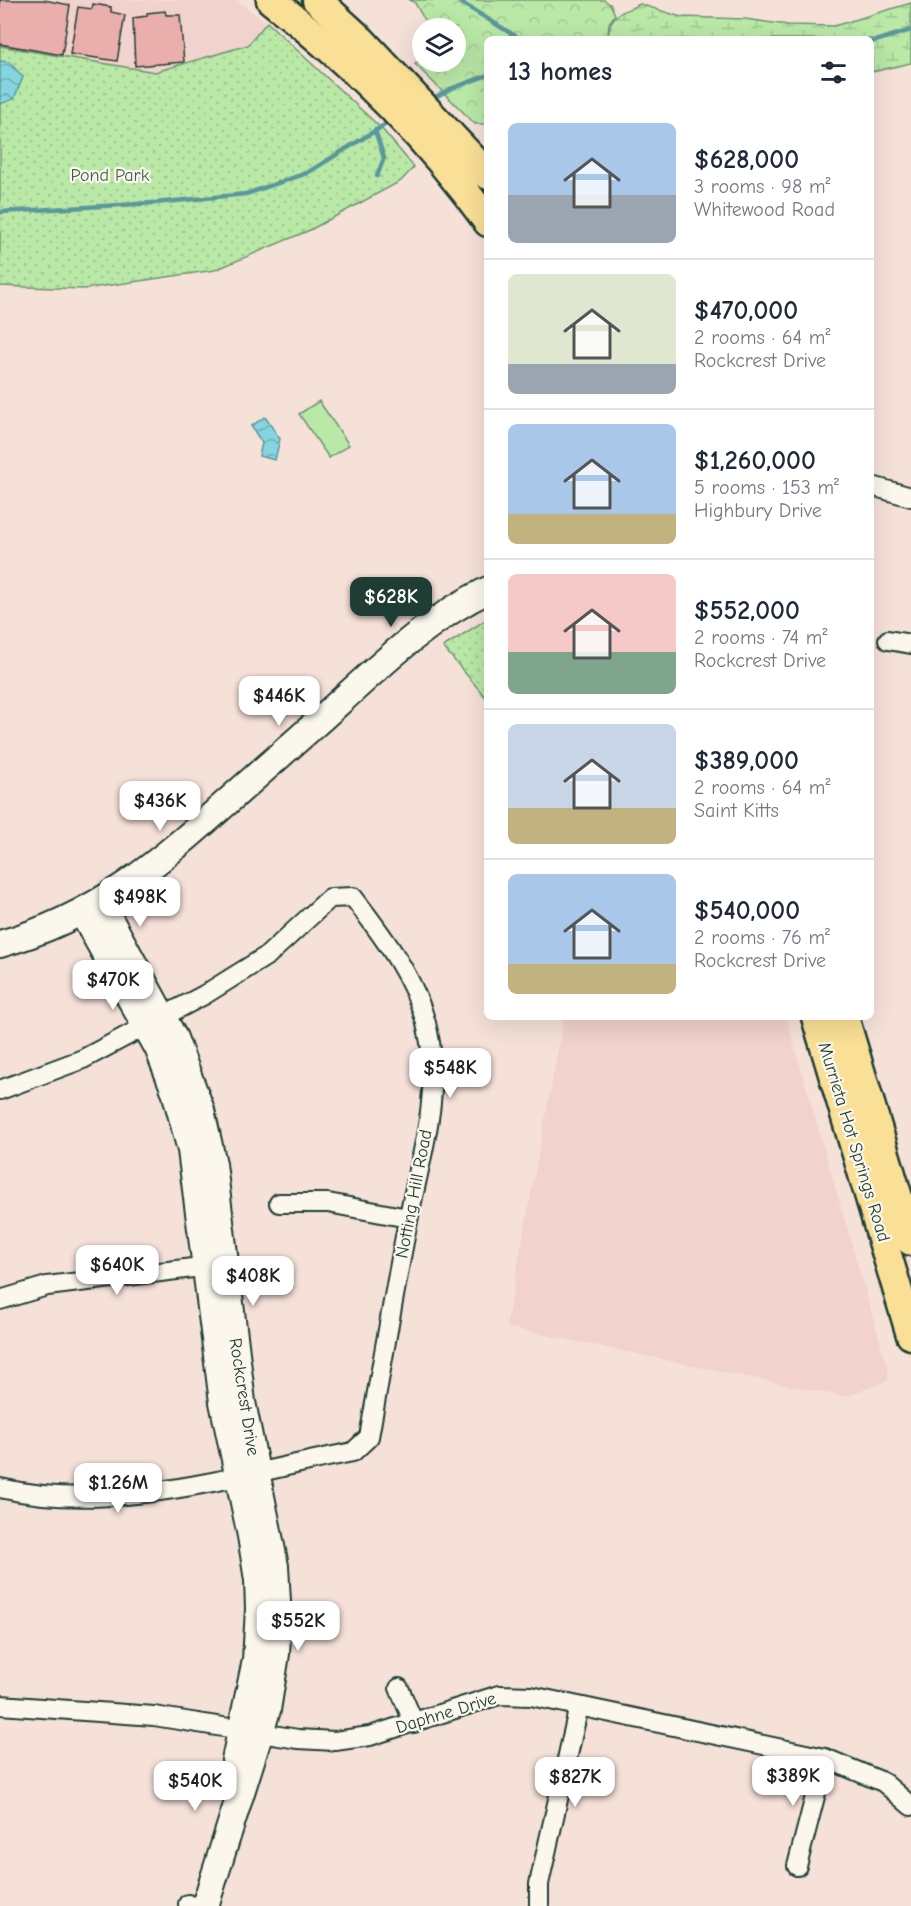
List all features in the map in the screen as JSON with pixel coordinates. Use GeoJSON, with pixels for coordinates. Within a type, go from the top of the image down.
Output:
{"type":"FeatureCollection","features":[{"type":"Feature","properties":{"kind":"main road"},"geometry":{"type":"LineString","coordinates":[[271,0],[311,32],[389,87]]}},
{"type":"Feature","properties":{"kind":"main road"},"geometry":{"type":"LineString","coordinates":[[317,0],[389,87],[438,139],[484,172]]}},
{"type":"Feature","properties":{"kind":"main road"},"geometry":{"type":"LineString","coordinates":[[438,139],[484,215]]}},
{"type":"Feature","properties":{"kind":"main road","name":"Murrieta Hot Springs Road"},"geometry":{"type":"LineString","coordinates":[[817,1020],[911,1335]]}},
{"type":"Feature","properties":{"kind":"main road","name":"Murrieta Hot Springs Road"},"geometry":{"type":"LineString","coordinates":[[845,1020],[911,1241]]}},
{"type":"Feature","properties":{"kind":"main road"},"geometry":{"type":"LineString","coordinates":[[874,1209],[883,1215],[887,1223],[911,1300]]}},
{"type":"Feature","properties":{"kind":"street"},"geometry":{"type":"LineString","coordinates":[[874,487],[911,497]]}},
{"type":"Feature","properties":{"kind":"street"},"geometry":{"type":"LineString","coordinates":[[0,944],[52,928],[137,879],[190,836],[365,677],[420,632],[470,598],[484,592]]}},
{"type":"Feature","properties":{"kind":"street"},"geometry":{"type":"LineString","coordinates":[[888,640],[911,644]]}},
{"type":"Feature","properties":{"kind":"street","name":"Notting Hill Road"},"geometry":{"type":"LineString","coordinates":[[0,1090],[63,1068],[155,1022],[242,973],[268,955],[330,898],[353,897],[382,934],[418,1000],[428,1031],[432,1094],[428,1133],[408,1218],[369,1437],[353,1452],[153,1493],[100,1497],[45,1496],[0,1488]]}},
{"type":"Feature","properties":{"kind":"street","name":"Rockcrest Drive"},"geometry":{"type":"LineString","coordinates":[[91,907],[155,1022],[185,1122],[216,1265],[223,1402],[275,1566],[278,1619],[272,1686],[252,1731],[193,1906]]}},
{"type":"Feature","properties":{"kind":"street"},"geometry":{"type":"LineString","coordinates":[[279,1203],[328,1203],[408,1218]]}},
{"type":"Feature","properties":{"kind":"street"},"geometry":{"type":"LineString","coordinates":[[0,1300],[47,1286],[216,1265]]}},
{"type":"Feature","properties":{"kind":"street"},"geometry":{"type":"LineString","coordinates":[[399,1688],[414,1723]]}},
{"type":"Feature","properties":{"kind":"street","name":"Daphne Drive"},"geometry":{"type":"LineString","coordinates":[[0,1705],[154,1716],[298,1739],[335,1741],[370,1736],[499,1695],[531,1696],[825,1758],[883,1782],[911,1806]]}},
{"type":"Feature","properties":{"kind":"street"},"geometry":{"type":"LineString","coordinates":[[539,1906],[539,1884],[579,1706]]}},
{"type":"Feature","properties":{"kind":"street"},"geometry":{"type":"LineString","coordinates":[[797,1866],[825,1758]]}},
{"type":"Feature","properties":{"kind":"shaded area"},"geometry":{"type":"Polygon","coordinates":[[[0,0],[235,0],[267,22],[248,45],[155,72],[0,46],[0,0]]]}},
{"type":"Feature","properties":{"kind":"shaded area"},"geometry":{"type":"Polygon","coordinates":[[[563,1020],[787,1020],[888,1369],[888,1381],[845,1397],[506,1327],[563,1020]]]}},
{"type":"Feature","properties":{"kind":"green space"},"geometry":{"type":"Polygon","coordinates":[[[410,0],[604,0],[611,5],[615,15],[609,23],[608,36],[484,36],[484,124],[475,124],[423,72],[466,72],[466,18],[423,18],[415,3],[410,0]]]}},
{"type":"Feature","properties":{"kind":"green space"},"geometry":{"type":"Polygon","coordinates":[[[911,3],[911,63],[874,72],[874,36],[608,36],[613,19],[640,4],[681,17],[834,26],[911,3]]]}},
{"type":"Feature","properties":{"kind":"green space","name":"Pond Park"},"geometry":{"type":"Polygon","coordinates":[[[267,22],[382,129],[414,167],[401,181],[310,230],[215,270],[84,289],[0,286],[0,46],[155,72],[248,45],[267,22]]]}},
{"type":"Feature","properties":{"kind":"green space"},"geometry":{"type":"Polygon","coordinates":[[[319,401],[349,445],[329,458],[299,414],[319,401]]]}},
{"type":"Feature","properties":{"kind":"green space"},"geometry":{"type":"Polygon","coordinates":[[[484,621],[484,695],[443,647],[484,621]]]}},
{"type":"Feature","properties":{"kind":"water"},"geometry":{"type":"Polygon","coordinates":[[[0,61],[9,62],[23,77],[14,99],[0,104],[0,61]]]}},
{"type":"Feature","properties":{"kind":"water"},"geometry":{"type":"Polygon","coordinates":[[[265,417],[280,439],[275,460],[259,456],[262,443],[251,426],[265,417]]]}},
{"type":"Feature","properties":{"kind":"building"},"geometry":{"type":"Polygon","coordinates":[[[0,0],[44,0],[70,5],[62,55],[0,44],[0,0]]]}},
{"type":"Feature","properties":{"kind":"building"},"geometry":{"type":"Polygon","coordinates":[[[93,4],[111,7],[111,12],[125,15],[117,61],[70,54],[78,7],[92,9],[93,4]]]}},
{"type":"Feature","properties":{"kind":"building"},"geometry":{"type":"Polygon","coordinates":[[[165,11],[166,15],[180,15],[184,62],[135,66],[133,18],[147,16],[147,13],[165,11]]]}},
{"type":"Feature","properties":{"kind":"waterway"},"geometry":{"type":"LineString","coordinates":[[457,0],[515,36]]}},
{"type":"Feature","properties":{"kind":"waterway"},"geometry":{"type":"LineString","coordinates":[[874,41],[911,30]]}},
{"type":"Feature","properties":{"kind":"waterway"},"geometry":{"type":"LineString","coordinates":[[430,100],[450,89],[484,76]]}},
{"type":"Feature","properties":{"kind":"waterway"},"geometry":{"type":"LineString","coordinates":[[0,212],[155,203],[246,194],[307,173],[391,121]]}},
{"type":"Feature","properties":{"kind":"waterway"},"geometry":{"type":"LineString","coordinates":[[375,130],[384,158],[377,176]]}}]}
